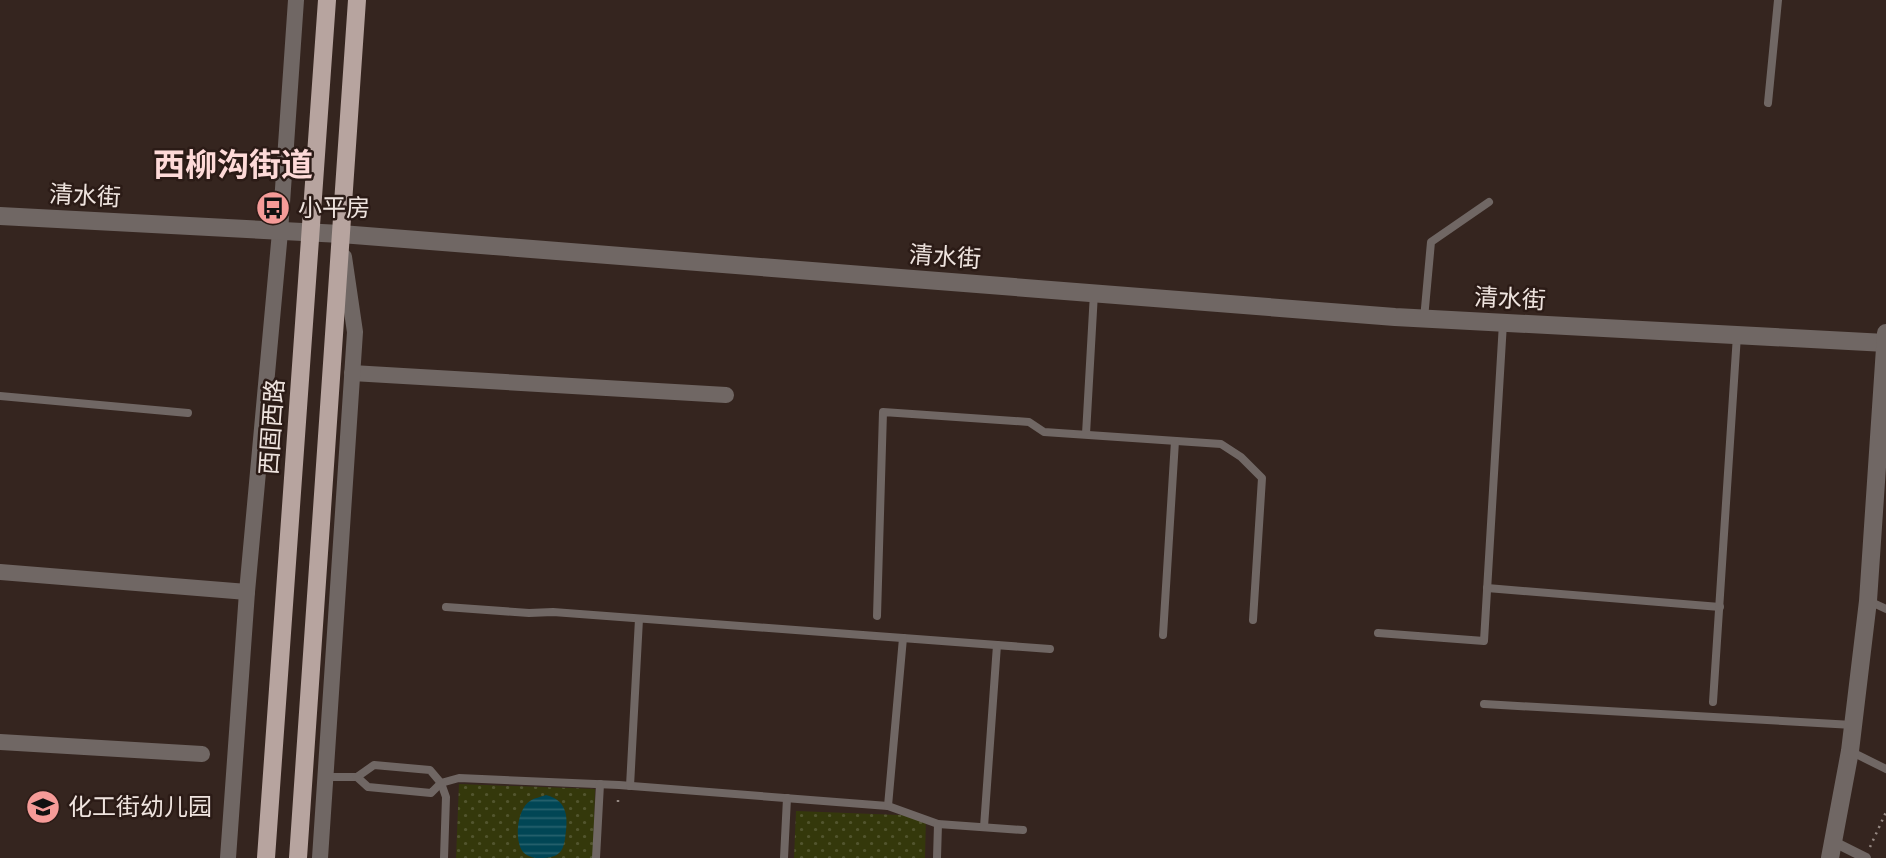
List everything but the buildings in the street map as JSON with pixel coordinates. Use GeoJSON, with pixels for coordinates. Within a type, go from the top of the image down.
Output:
{"type":"FeatureCollection","features":[{"type":"Feature","properties":{"kind":"main road","name":"西固西路"},"geometry":{"type":"LineString","coordinates":[[266,858],[327,0]]}},
{"type":"Feature","properties":{"kind":"main road"},"geometry":{"type":"LineString","coordinates":[[298,858],[357,0]]}},
{"type":"Feature","properties":{"kind":"street"},"geometry":{"type":"LineString","coordinates":[[228,858],[247,592],[280,232],[296,0]]}},
{"type":"Feature","properties":{"kind":"street","name":"清水街"},"geometry":{"type":"LineString","coordinates":[[0,216],[341,234],[1424,319],[1737,335],[1886,339]]}},
{"type":"Feature","properties":{"kind":"street"},"geometry":{"type":"LineString","coordinates":[[320,858],[355,332],[341,234]]}},
{"type":"Feature","properties":{"kind":"street"},"geometry":{"type":"LineString","coordinates":[[1866,858],[1832,850],[1850,751],[1868,601],[1881,473],[1886,339]]}},
{"type":"Feature","properties":{"kind":"street"},"geometry":{"type":"LineString","coordinates":[[352,373],[726,395]]}},
{"type":"Feature","properties":{"kind":"street"},"geometry":{"type":"LineString","coordinates":[[0,572],[247,592]]}},
{"type":"Feature","properties":{"kind":"street"},"geometry":{"type":"LineString","coordinates":[[0,742],[202,754]]}},
{"type":"Feature","properties":{"kind":"lane"},"geometry":{"type":"LineString","coordinates":[[1768,103],[1778,0]]}},
{"type":"Feature","properties":{"kind":"lane"},"geometry":{"type":"LineString","coordinates":[[1424,319],[1432,242],[1489,202]]}},
{"type":"Feature","properties":{"kind":"lane"},"geometry":{"type":"LineString","coordinates":[[1086,434],[1094,293]]}},
{"type":"Feature","properties":{"kind":"lane"},"geometry":{"type":"LineString","coordinates":[[1378,634],[1484,641],[1503,323]]}},
{"type":"Feature","properties":{"kind":"lane"},"geometry":{"type":"LineString","coordinates":[[1713,702],[1737,335]]}},
{"type":"Feature","properties":{"kind":"lane"},"geometry":{"type":"LineString","coordinates":[[0,396],[188,413]]}},
{"type":"Feature","properties":{"kind":"lane"},"geometry":{"type":"LineString","coordinates":[[877,616],[883,412],[1029,422],[1044,432],[1221,444],[1241,457],[1262,478],[1253,620]]}},
{"type":"Feature","properties":{"kind":"lane"},"geometry":{"type":"LineString","coordinates":[[1163,635],[1175,440]]}},
{"type":"Feature","properties":{"kind":"lane"},"geometry":{"type":"LineString","coordinates":[[1487,588],[1720,607]]}},
{"type":"Feature","properties":{"kind":"lane"},"geometry":{"type":"LineString","coordinates":[[1868,601],[1886,608]]}},
{"type":"Feature","properties":{"kind":"lane"},"geometry":{"type":"LineString","coordinates":[[446,607],[1050,649]]}},
{"type":"Feature","properties":{"kind":"lane"},"geometry":{"type":"LineString","coordinates":[[629,786],[639,619]]}},
{"type":"Feature","properties":{"kind":"lane"},"geometry":{"type":"LineString","coordinates":[[888,806],[903,638]]}},
{"type":"Feature","properties":{"kind":"lane"},"geometry":{"type":"LineString","coordinates":[[984,827],[997,645]]}},
{"type":"Feature","properties":{"kind":"lane"},"geometry":{"type":"LineString","coordinates":[[1484,704],[1853,725]]}},
{"type":"Feature","properties":{"kind":"lane"},"geometry":{"type":"LineString","coordinates":[[1850,751],[1886,769]]}},
{"type":"Feature","properties":{"kind":"lane"},"geometry":{"type":"LineString","coordinates":[[357,778],[374,765],[430,770],[441,783],[446,797],[444,858]]}},
{"type":"Feature","properties":{"kind":"lane"},"geometry":{"type":"LineString","coordinates":[[326,777],[357,778],[368,787],[431,793],[441,783],[459,778],[600,784],[787,798],[888,806],[938,824],[1023,830]]}},
{"type":"Feature","properties":{"kind":"lane"},"geometry":{"type":"LineString","coordinates":[[596,858],[600,784]]}},
{"type":"Feature","properties":{"kind":"lane"},"geometry":{"type":"LineString","coordinates":[[784,858],[787,798]]}},
{"type":"Feature","properties":{"kind":"lane"},"geometry":{"type":"LineString","coordinates":[[937,858],[938,824]]}},
{"type":"Feature","properties":{"kind":"path"},"geometry":{"type":"LineString","coordinates":[[1866,858],[1886,812]]}},
{"type":"Feature","properties":{"kind":"green space"},"geometry":{"type":"Polygon","coordinates":[[[459,784],[595,789],[593,858],[456,858],[459,784]]]}},
{"type":"Feature","properties":{"kind":"green space"},"geometry":{"type":"Polygon","coordinates":[[[796,811],[926,816],[925,858],[794,858],[796,811]]]}},
{"type":"Feature","properties":{"kind":"water"},"geometry":{"type":"Polygon","coordinates":[[[546,795],[563,806],[567,825],[565,839],[557,855],[534,858],[528,856],[520,847],[518,825],[526,805],[546,795]]]}},
{"type":"Feature","properties":{"kind":"place","name":"小平房"},"geometry":{"type":"Point","coordinates":[273,208]}},
{"type":"Feature","properties":{"kind":"place","name":"化工街幼儿园"},"geometry":{"type":"Point","coordinates":[43,807]}},
{"type":"Feature","properties":{"kind":"district","name":"西柳沟街道"},"geometry":{"type":"Point","coordinates":[233,165]}}]}
